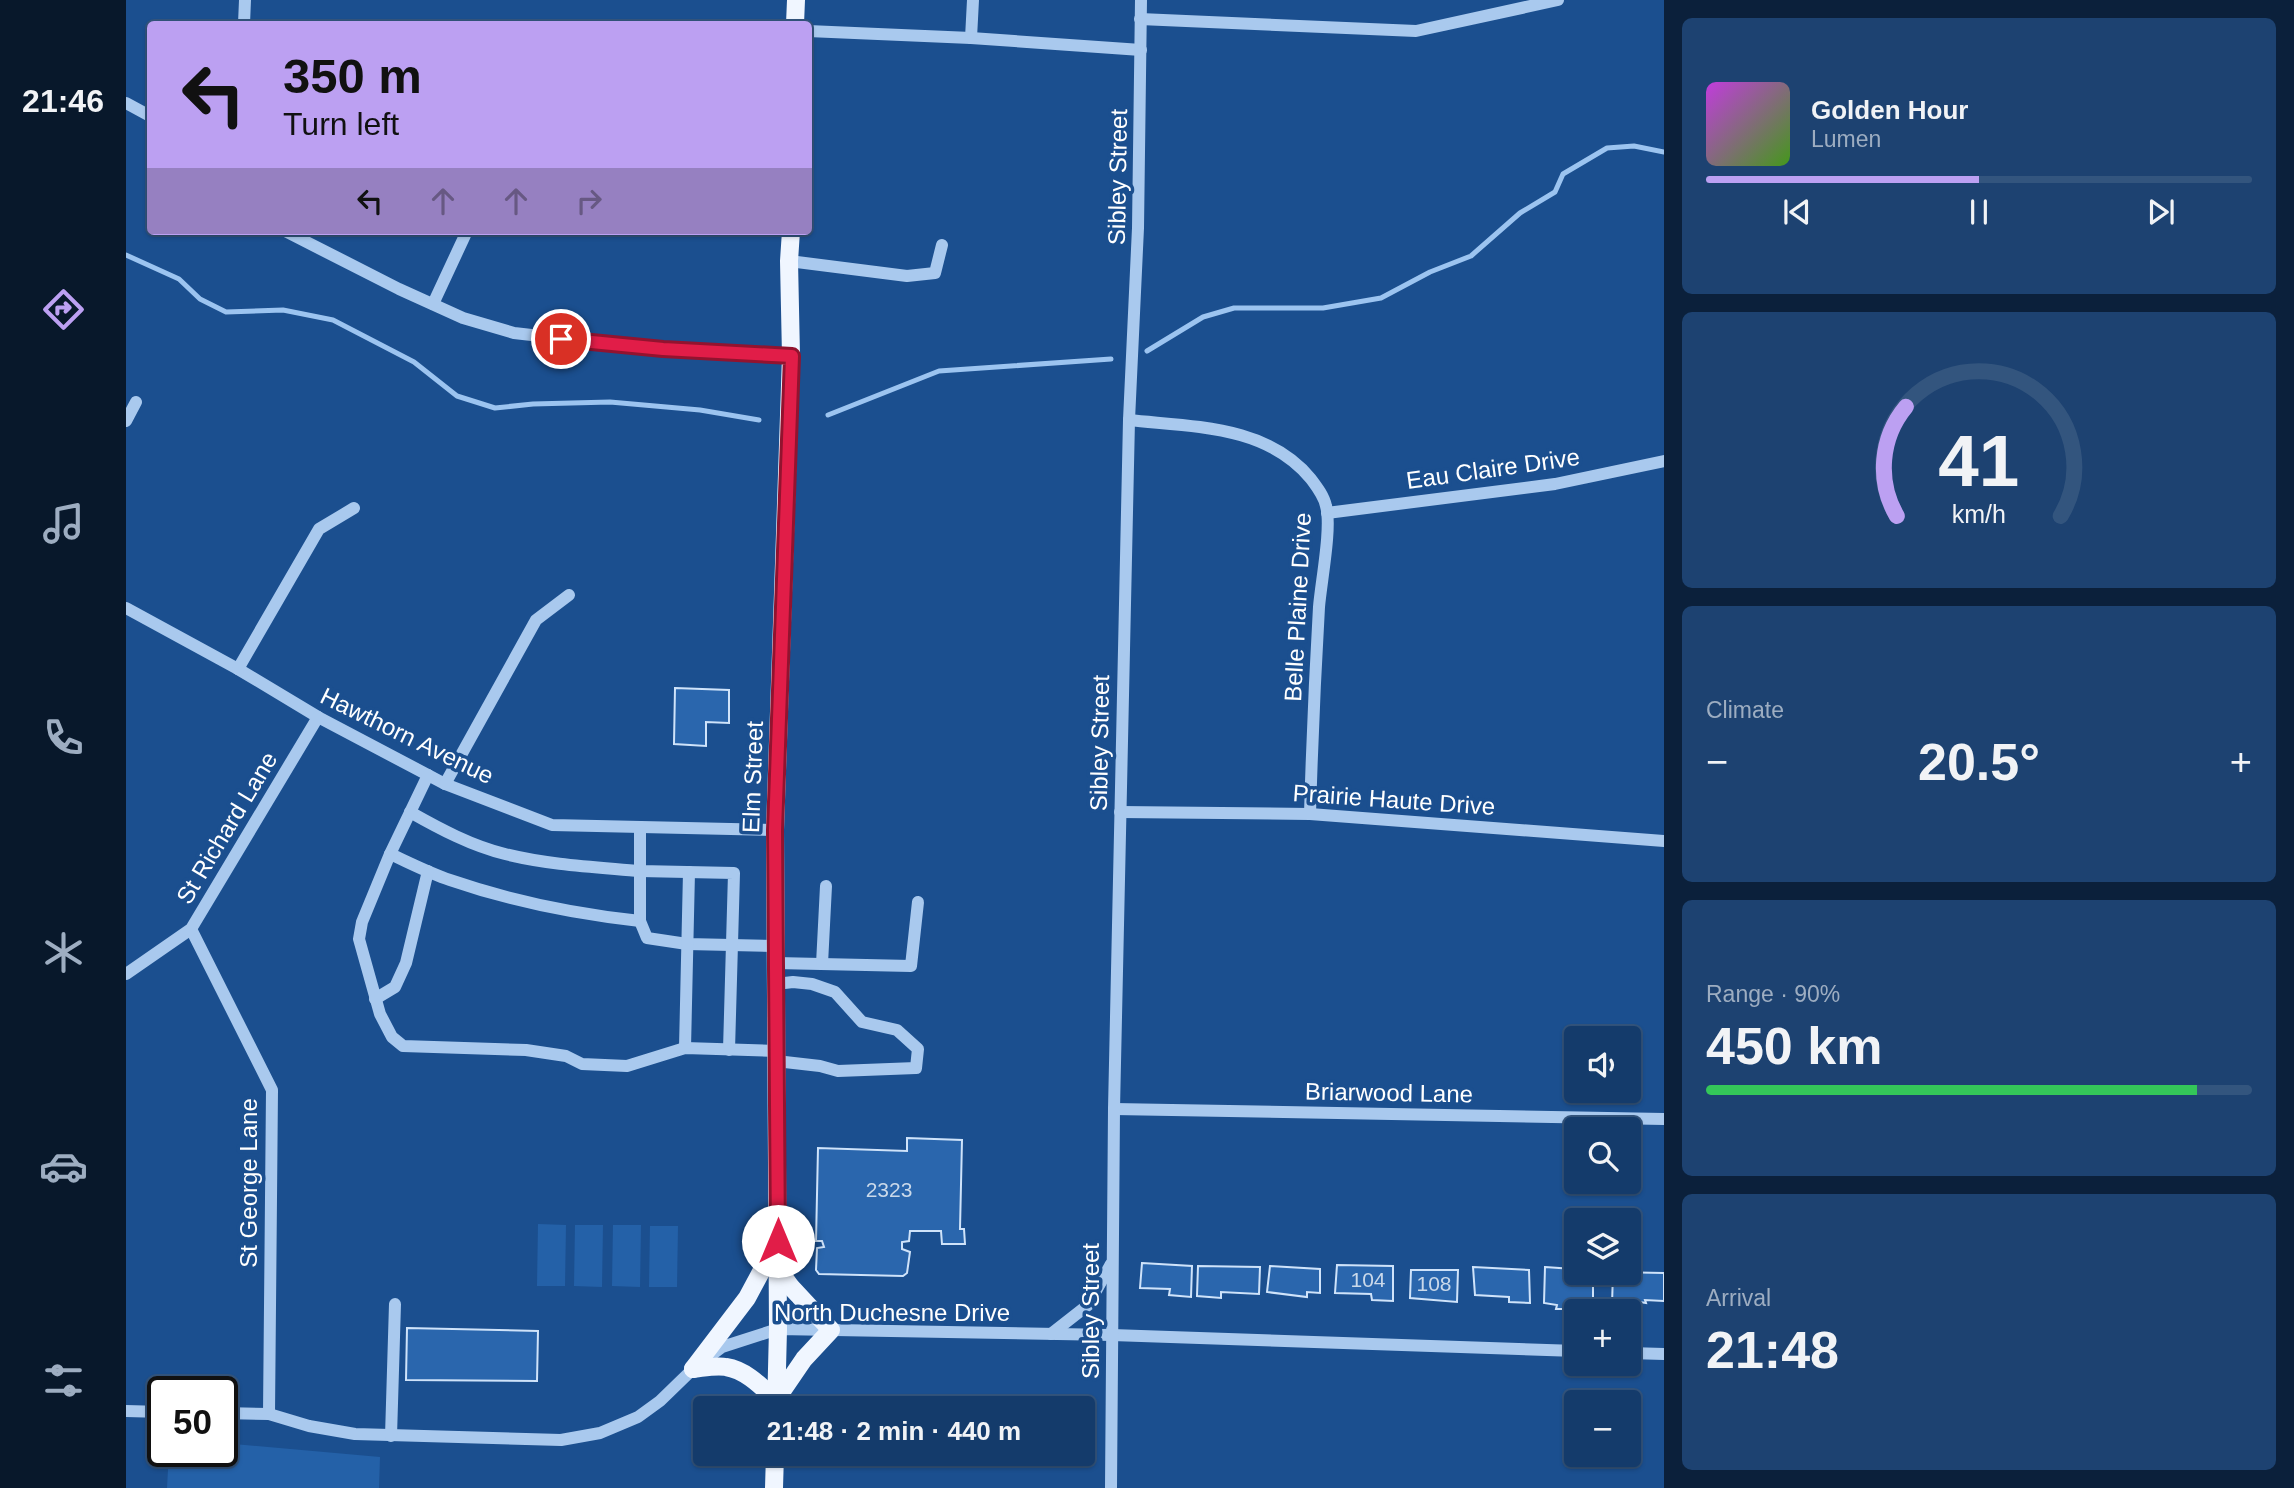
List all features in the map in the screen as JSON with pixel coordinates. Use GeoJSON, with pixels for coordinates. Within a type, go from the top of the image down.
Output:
{"type":"FeatureCollection","features":[{"type":"Feature","properties":{"kind":"main road"},"geometry":{"type":"LineString","coordinates":[[795,21],[796,0]]}},
{"type":"Feature","properties":{"kind":"main road","name":"Elm Street"},"geometry":{"type":"LineString","coordinates":[[776,1396],[778,1241],[775,830],[792,356],[791,235]]}},
{"type":"Feature","properties":{"kind":"main road"},"geometry":{"type":"LineString","coordinates":[[693,1369],[747,1298],[778,1241]]}},
{"type":"Feature","properties":{"kind":"main road"},"geometry":{"type":"LineString","coordinates":[[778,1269],[831,1330],[804,1359],[781,1396]]}},
{"type":"Feature","properties":{"kind":"main road"},"geometry":{"type":"LineString","coordinates":[[693,1369],[724,1366],[754,1380],[769,1396]]}},
{"type":"Feature","properties":{"kind":"main road"},"geometry":{"type":"LineString","coordinates":[[774,1488],[775,1466]]}},
{"type":"Feature","properties":{"kind":"street"},"geometry":{"type":"LineString","coordinates":[[244,21],[245,0]]}},
{"type":"Feature","properties":{"kind":"street"},"geometry":{"type":"LineString","coordinates":[[971,38],[973,0]]}},
{"type":"Feature","properties":{"kind":"street","name":"Sibley Street"},"geometry":{"type":"LineString","coordinates":[[1111,1488],[1114,1109],[1129,420],[1138,228],[1141,0]]}},
{"type":"Feature","properties":{"kind":"street"},"geometry":{"type":"LineString","coordinates":[[1140,19],[1416,31],[1558,0]]}},
{"type":"Feature","properties":{"kind":"street"},"geometry":{"type":"LineString","coordinates":[[812,31],[971,38],[1141,50]]}},
{"type":"Feature","properties":{"kind":"street"},"geometry":{"type":"LineString","coordinates":[[126,103],[147,114]]}},
{"type":"Feature","properties":{"kind":"street"},"geometry":{"type":"LineString","coordinates":[[293,235],[433,304],[463,317],[514,333],[663,349],[792,356]]}},
{"type":"Feature","properties":{"kind":"street"},"geometry":{"type":"LineString","coordinates":[[433,304],[465,235]]}},
{"type":"Feature","properties":{"kind":"street"},"geometry":{"type":"LineString","coordinates":[[789,261],[916,275],[935,273],[942,245]]}},
{"type":"Feature","properties":{"kind":"street"},"geometry":{"type":"LineString","coordinates":[[126,421],[136,402]]}},
{"type":"Feature","properties":{"kind":"street","name":"Belle Plaine Drive"},"geometry":{"type":"LineString","coordinates":[[1129,420],[1208,428],[1241,434],[1267,443],[1291,458],[1322,494],[1328,513],[1314,686],[1310,814]]}},
{"type":"Feature","properties":{"kind":"street","name":"Eau Claire Drive"},"geometry":{"type":"LineString","coordinates":[[1328,513],[1555,484],[1664,461]]}},
{"type":"Feature","properties":{"kind":"street"},"geometry":{"type":"LineString","coordinates":[[238,669],[319,529],[354,508]]}},
{"type":"Feature","properties":{"kind":"street"},"geometry":{"type":"LineString","coordinates":[[445,784],[536,620],[569,595]]}},
{"type":"Feature","properties":{"kind":"street","name":"Hawthorn Avenue"},"geometry":{"type":"LineString","coordinates":[[126,608],[238,669],[318,717],[445,784],[552,825],[775,830]]}},
{"type":"Feature","properties":{"kind":"street","name":"St Richard Lane"},"geometry":{"type":"LineString","coordinates":[[126,974],[191,929],[318,717]]}},
{"type":"Feature","properties":{"kind":"street"},"geometry":{"type":"LineString","coordinates":[[428,775],[390,854],[362,922],[359,939],[375,999],[393,1037],[404,1046],[526,1050],[566,1056],[582,1063],[627,1066],[685,1048],[776,1056],[838,1071],[916,1068],[918,1049],[908,1038],[897,1030],[862,1022],[835,992],[812,984],[776,984]]}},
{"type":"Feature","properties":{"kind":"street"},"geometry":{"type":"LineString","coordinates":[[410,812],[449,833],[504,854],[568,865],[640,871],[734,873],[729,1050]]}},
{"type":"Feature","properties":{"kind":"street","name":"Prairie Haute Drive"},"geometry":{"type":"LineString","coordinates":[[1120,812],[1310,814],[1664,841]]}},
{"type":"Feature","properties":{"kind":"street"},"geometry":{"type":"LineString","coordinates":[[640,827],[640,921],[647,938],[687,944],[731,945],[821,964],[911,966],[918,902]]}},
{"type":"Feature","properties":{"kind":"street"},"geometry":{"type":"LineString","coordinates":[[390,854],[449,880],[525,902],[582,915],[640,921]]}},
{"type":"Feature","properties":{"kind":"street"},"geometry":{"type":"LineString","coordinates":[[375,999],[395,987],[406,963],[428,871]]}},
{"type":"Feature","properties":{"kind":"street"},"geometry":{"type":"LineString","coordinates":[[685,1048],[690,872]]}},
{"type":"Feature","properties":{"kind":"street"},"geometry":{"type":"LineString","coordinates":[[821,964],[826,886]]}},
{"type":"Feature","properties":{"kind":"street","name":"St George Lane"},"geometry":{"type":"LineString","coordinates":[[191,929],[272,1090],[269,1414]]}},
{"type":"Feature","properties":{"kind":"street","name":"Briarwood Lane"},"geometry":{"type":"LineString","coordinates":[[1114,1109],[1664,1119]]}},
{"type":"Feature","properties":{"kind":"street"},"geometry":{"type":"LineString","coordinates":[[1050,1334],[1088,1305],[1113,1261]]}},
{"type":"Feature","properties":{"kind":"street"},"geometry":{"type":"LineString","coordinates":[[391,1436],[395,1304]]}},
{"type":"Feature","properties":{"kind":"street","name":"North Duchesne Drive"},"geometry":{"type":"LineString","coordinates":[[238,1413],[269,1414],[309,1426],[355,1434],[561,1440],[600,1433],[638,1417],[722,1347],[778,1329],[1112,1335],[1564,1351]]}},
{"type":"Feature","properties":{"kind":"street"},"geometry":{"type":"LineString","coordinates":[[1641,1353],[1664,1354]]}},
{"type":"Feature","properties":{"kind":"street"},"geometry":{"type":"LineString","coordinates":[[126,1411],[147,1412]]}},
{"type":"Feature","properties":{"kind":"shaded area"},"geometry":{"type":"Polygon","coordinates":[[[538,1224],[566,1225],[565,1286],[537,1286],[538,1224]]]}},
{"type":"Feature","properties":{"kind":"shaded area"},"geometry":{"type":"Polygon","coordinates":[[[575,1225],[603,1225],[602,1287],[574,1286],[575,1225]]]}},
{"type":"Feature","properties":{"kind":"shaded area"},"geometry":{"type":"Polygon","coordinates":[[[613,1225],[641,1225],[640,1287],[612,1286],[613,1225]]]}},
{"type":"Feature","properties":{"kind":"shaded area"},"geometry":{"type":"Polygon","coordinates":[[[650,1226],[678,1226],[677,1287],[649,1287],[650,1226]]]}},
{"type":"Feature","properties":{"kind":"shaded area"},"geometry":{"type":"Polygon","coordinates":[[[238,1444],[380,1457],[379,1488],[167,1488],[168,1467],[238,1467],[238,1444]]]}},
{"type":"Feature","properties":{"kind":"building"},"geometry":{"type":"Polygon","coordinates":[[[675,688],[729,690],[729,723],[706,722],[706,746],[674,744],[675,688]]]}},
{"type":"Feature","properties":{"kind":"building"},"geometry":{"type":"Polygon","coordinates":[[[907,1138],[962,1140],[960,1229],[964,1229],[965,1244],[942,1244],[941,1231],[910,1231],[909,1241],[902,1242],[902,1249],[910,1252],[907,1273],[903,1276],[819,1274],[816,1270],[817,1248],[824,1247],[822,1241],[816,1241],[818,1148],[907,1151],[907,1138]]]}},
{"type":"Feature","properties":{"kind":"building"},"geometry":{"type":"Polygon","coordinates":[[[1142,1263],[1192,1266],[1191,1297],[1169,1295],[1170,1289],[1140,1288],[1142,1263]]]}},
{"type":"Feature","properties":{"kind":"building"},"geometry":{"type":"Polygon","coordinates":[[[1337,1265],[1393,1266],[1393,1301],[1372,1300],[1371,1294],[1335,1293],[1337,1265]]]}},
{"type":"Feature","properties":{"kind":"building"},"geometry":{"type":"Polygon","coordinates":[[[1198,1266],[1260,1267],[1259,1294],[1221,1292],[1221,1298],[1197,1296],[1198,1266]]]}},
{"type":"Feature","properties":{"kind":"building"},"geometry":{"type":"Polygon","coordinates":[[[1270,1266],[1320,1269],[1320,1293],[1307,1292],[1307,1297],[1267,1292],[1270,1266]]]}},
{"type":"Feature","properties":{"kind":"building"},"geometry":{"type":"Polygon","coordinates":[[[1473,1267],[1529,1270],[1530,1303],[1509,1302],[1509,1297],[1475,1295],[1473,1267]]]}},
{"type":"Feature","properties":{"kind":"building"},"geometry":{"type":"Polygon","coordinates":[[[1545,1267],[1564,1268],[1564,1285],[1593,1285],[1593,1299],[1564,1299],[1564,1309],[1556,1309],[1557,1305],[1544,1303],[1545,1267]]]}},
{"type":"Feature","properties":{"kind":"building"},"geometry":{"type":"Polygon","coordinates":[[[1411,1270],[1458,1270],[1457,1302],[1410,1298],[1411,1270]]]}},
{"type":"Feature","properties":{"kind":"building"},"geometry":{"type":"Polygon","coordinates":[[[1641,1273],[1664,1273],[1664,1301],[1645,1300],[1646,1303],[1641,1302],[1641,1299],[1612,1299],[1613,1285],[1641,1285],[1641,1273]]]}},
{"type":"Feature","properties":{"kind":"building"},"geometry":{"type":"Polygon","coordinates":[[[407,1328],[538,1331],[537,1381],[406,1380],[407,1328]]]}},
{"type":"Feature","properties":{"kind":"waterway"},"geometry":{"type":"LineString","coordinates":[[1147,351],[1203,317],[1234,308],[1323,308],[1381,298],[1430,272],[1471,256],[1520,213],[1555,192],[1563,174],[1607,148],[1634,146],[1664,152]]}},
{"type":"Feature","properties":{"kind":"waterway"},"geometry":{"type":"LineString","coordinates":[[126,255],[179,279],[200,299],[226,312],[283,310],[333,320],[414,362],[457,396],[495,408],[610,402],[700,410],[759,420]]}},
{"type":"Feature","properties":{"kind":"waterway"},"geometry":{"type":"LineString","coordinates":[[828,415],[939,371],[1111,359]]}},
{"type":"Feature","properties":{"kind":"route"},"geometry":{"type":"LineString","coordinates":[[561,339],[663,349],[792,356],[775,830],[778,1241]]}}]}
